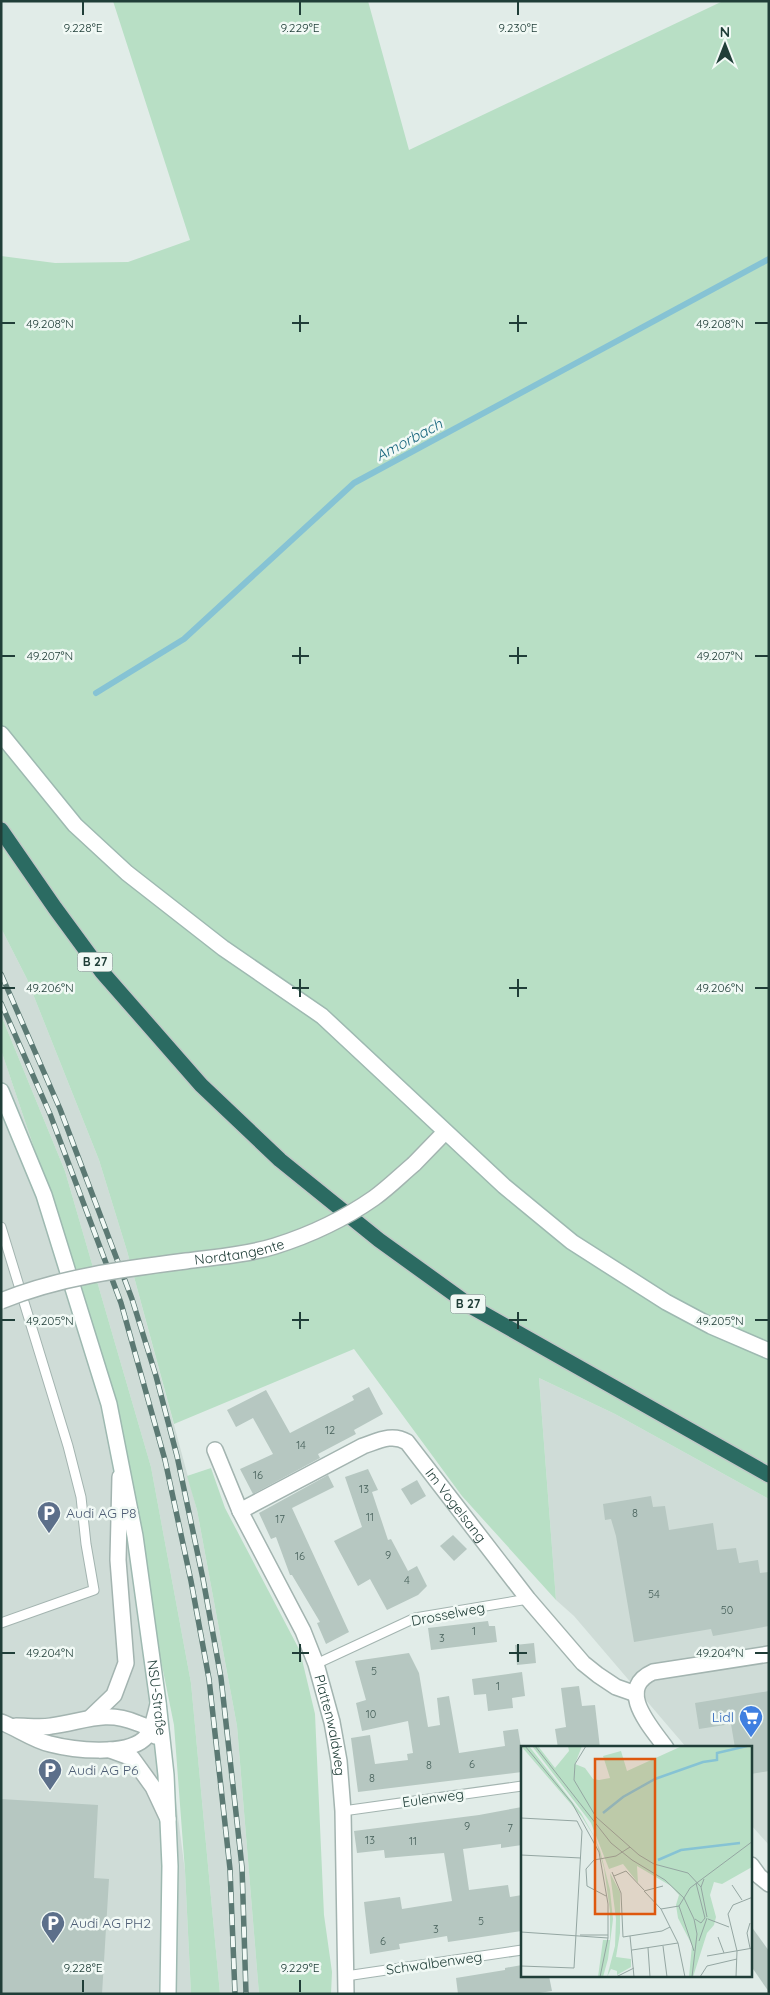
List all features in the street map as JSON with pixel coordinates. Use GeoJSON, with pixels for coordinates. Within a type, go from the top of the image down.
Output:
{"type":"FeatureCollection","features":[{"type":"Feature","properties":{"kind":"highway","name":"B 27"},"geometry":{"type":"LineString","coordinates":[[1,830],[102,972],[201,1085],[280,1160],[379,1240],[472,1307],[769,1475]]}},
{"type":"Feature","properties":{"kind":"street"},"geometry":{"type":"LineString","coordinates":[[1,734],[76,825],[127,873],[223,948],[322,1016],[504,1186],[572,1242],[666,1302],[711,1326],[769,1351]]}},
{"type":"Feature","properties":{"kind":"street","name":"NSU-Straße"},"geometry":{"type":"LineString","coordinates":[[1,1091],[44,1194],[109,1404],[135,1536],[164,1750],[170,1866],[168,1994]]}},
{"type":"Feature","properties":{"kind":"street","name":"Nordtangente"},"geometry":{"type":"LineString","coordinates":[[1,1301],[22,1292],[69,1279],[126,1269],[238,1254],[274,1246],[338,1220],[375,1198],[414,1164],[445,1132]]}},
{"type":"Feature","properties":{"kind":"street","name":"Im Vogelsang"},"geometry":{"type":"LineString","coordinates":[[240,1511],[363,1446],[383,1439],[400,1438],[406,1442],[528,1599],[583,1663],[616,1687],[636,1694]]}},
{"type":"Feature","properties":{"kind":"street","name":"Plattenwaldweg"},"geometry":{"type":"LineString","coordinates":[[215,1450],[240,1511],[303,1631],[316,1664],[332,1722],[339,1761],[343,1811],[346,1994]]}},
{"type":"Feature","properties":{"kind":"street"},"geometry":{"type":"LineString","coordinates":[[91,1717],[114,1695],[126,1662],[118,1560],[121,1463]]}},
{"type":"Feature","properties":{"kind":"street"},"geometry":{"type":"LineString","coordinates":[[664,1746],[644,1719],[637,1706],[636,1694],[644,1676],[653,1672],[769,1654]]}},
{"type":"Feature","properties":{"kind":"street"},"geometry":{"type":"LineString","coordinates":[[7,1724],[49,1744],[91,1750],[109,1750],[134,1745],[144,1739],[151,1729],[158,1702]]}},
{"type":"Feature","properties":{"kind":"street"},"geometry":{"type":"LineString","coordinates":[[7,1724],[50,1727],[91,1717],[110,1716],[127,1718],[151,1729],[164,1750]]}},
{"type":"Feature","properties":{"kind":"street"},"geometry":{"type":"LineString","coordinates":[[109,1750],[132,1758],[153,1787],[168,1820]]}},
{"type":"Feature","properties":{"kind":"street"},"geometry":{"type":"LineString","coordinates":[[752,1866],[759,1876],[769,1884]]}},
{"type":"Feature","properties":{"kind":"lane"},"geometry":{"type":"LineString","coordinates":[[1,1227],[73,1463],[81,1497],[86,1544],[94,1590],[1,1623]]}},
{"type":"Feature","properties":{"kind":"lane","name":"Drosselweg"},"geometry":{"type":"LineString","coordinates":[[316,1664],[416,1618],[528,1599]]}},
{"type":"Feature","properties":{"kind":"lane","name":"Eulenweg"},"geometry":{"type":"LineString","coordinates":[[343,1811],[521,1786]]}},
{"type":"Feature","properties":{"kind":"lane","name":"Schwalbenweg"},"geometry":{"type":"LineString","coordinates":[[346,1976],[521,1950]]}},
{"type":"Feature","properties":{"kind":"shaded area"},"geometry":{"type":"Polygon","coordinates":[[[1,928],[27,979],[99,1160],[127,1251],[197,1510],[237,1726],[259,1994],[220,1994],[191,1683],[151,1467],[65,1171],[1,1015],[1,928]]]}},
{"type":"Feature","properties":{"kind":"shaded area"},"geometry":{"type":"Polygon","coordinates":[[[1,1050],[53,1204],[111,1401],[167,1732],[185,1871],[191,1994],[1,1994],[1,1050]]]}},
{"type":"Feature","properties":{"kind":"shaded area"},"geometry":{"type":"Polygon","coordinates":[[[539,1378],[615,1414],[769,1499],[769,1845],[752,1826],[752,1746],[685,1746],[574,1616],[556,1600],[539,1378]]]}},
{"type":"Feature","properties":{"kind":"green space"},"geometry":{"type":"Polygon","coordinates":[[[113,1],[368,1],[409,150],[723,1],[769,1],[769,1499],[615,1414],[539,1378],[556,1600],[462,1496],[354,1349],[174,1424],[127,1251],[99,1160],[27,979],[1,928],[1,256],[55,263],[128,262],[190,240],[113,1]]]}},
{"type":"Feature","properties":{"kind":"green space"},"geometry":{"type":"Polygon","coordinates":[[[1,1015],[65,1171],[151,1467],[191,1683],[220,1994],[191,1994],[185,1871],[174,1725],[149,1601],[53,1204],[1,1050],[1,1015]]]}},
{"type":"Feature","properties":{"kind":"green space"},"geometry":{"type":"Polygon","coordinates":[[[211,1468],[225,1508],[300,1651],[315,1714],[324,1915],[332,1972],[331,1994],[259,1994],[237,1726],[197,1510],[187,1476],[211,1468]]]}},
{"type":"Feature","properties":{"kind":"building"},"geometry":{"type":"Polygon","coordinates":[[[369,1387],[383,1414],[354,1430],[356,1434],[318,1454],[320,1458],[253,1494],[240,1469],[273,1454],[253,1418],[236,1427],[227,1410],[266,1390],[290,1433],[354,1400],[352,1396],[369,1387]]]}},
{"type":"Feature","properties":{"kind":"building"},"geometry":{"type":"Polygon","coordinates":[[[368,1469],[378,1490],[372,1492],[388,1540],[391,1539],[408,1571],[417,1566],[427,1586],[418,1595],[387,1610],[370,1579],[358,1586],[334,1541],[362,1527],[345,1477],[368,1469]]]}},
{"type":"Feature","properties":{"kind":"building"},"geometry":{"type":"Polygon","coordinates":[[[328,1475],[334,1487],[292,1508],[349,1632],[326,1644],[317,1623],[320,1622],[292,1575],[290,1575],[276,1537],[271,1539],[259,1513],[328,1475]]]}},
{"type":"Feature","properties":{"kind":"building"},"geometry":{"type":"Polygon","coordinates":[[[417,1480],[426,1496],[411,1505],[401,1489],[417,1480]]]}},
{"type":"Feature","properties":{"kind":"building"},"geometry":{"type":"Polygon","coordinates":[[[651,1496],[653,1507],[665,1506],[669,1530],[713,1523],[717,1550],[736,1548],[739,1563],[758,1560],[760,1573],[769,1572],[769,1626],[713,1636],[711,1629],[634,1642],[616,1536],[611,1519],[605,1520],[603,1504],[651,1496]]]}},
{"type":"Feature","properties":{"kind":"building"},"geometry":{"type":"Polygon","coordinates":[[[453,1535],[467,1549],[454,1561],[440,1546],[453,1535]]]}},
{"type":"Feature","properties":{"kind":"building"},"geometry":{"type":"Polygon","coordinates":[[[488,1621],[489,1626],[495,1626],[497,1642],[431,1650],[428,1628],[488,1621]]]}},
{"type":"Feature","properties":{"kind":"building"},"geometry":{"type":"Polygon","coordinates":[[[534,1643],[536,1663],[517,1665],[515,1645],[534,1643]]]}},
{"type":"Feature","properties":{"kind":"building"},"geometry":{"type":"Polygon","coordinates":[[[409,1653],[419,1673],[428,1727],[440,1725],[437,1698],[449,1696],[459,1753],[505,1746],[503,1731],[518,1729],[521,1747],[521,1772],[358,1792],[351,1738],[370,1735],[375,1764],[408,1760],[407,1754],[413,1753],[408,1721],[362,1731],[356,1703],[366,1700],[355,1661],[409,1653]]]}},
{"type":"Feature","properties":{"kind":"building"},"geometry":{"type":"Polygon","coordinates":[[[522,1672],[525,1696],[512,1698],[513,1708],[488,1711],[486,1694],[474,1695],[472,1679],[522,1672]]]}},
{"type":"Feature","properties":{"kind":"building"},"geometry":{"type":"Polygon","coordinates":[[[579,1686],[582,1706],[595,1705],[600,1746],[558,1746],[555,1729],[566,1727],[561,1688],[579,1686]]]}},
{"type":"Feature","properties":{"kind":"building","name":"Lidl"},"geometry":{"type":"Polygon","coordinates":[[[769,1691],[769,1771],[752,1774],[752,1746],[735,1746],[731,1724],[699,1729],[695,1703],[769,1691]]]}},
{"type":"Feature","properties":{"kind":"building","name":"Audi AG PH2"},"geometry":{"type":"Polygon","coordinates":[[[1,1799],[98,1805],[94,1878],[109,1879],[102,1994],[1,1994],[1,1799]]]}},
{"type":"Feature","properties":{"kind":"building"},"geometry":{"type":"Polygon","coordinates":[[[521,1807],[521,1845],[501,1848],[501,1844],[463,1849],[469,1890],[508,1885],[510,1897],[521,1895],[521,1931],[448,1942],[447,1936],[399,1944],[400,1949],[370,1954],[364,1902],[400,1897],[402,1909],[452,1901],[444,1853],[385,1858],[384,1850],[357,1853],[354,1831],[479,1815],[521,1807]]]}},
{"type":"Feature","properties":{"kind":"building"},"geometry":{"type":"Polygon","coordinates":[[[752,1927],[769,1951],[769,1992],[752,1967],[752,1927]]]}},
{"type":"Feature","properties":{"kind":"building"},"geometry":{"type":"Polygon","coordinates":[[[521,1965],[521,1978],[549,1978],[552,1991],[533,1994],[458,1994],[456,1978],[505,1970],[505,1968],[521,1965]]]}},
{"type":"Feature","properties":{"kind":"waterway","name":"Amorbach"},"geometry":{"type":"LineString","coordinates":[[96,693],[184,639],[354,483],[769,259]]}},
{"type":"Feature","properties":{"kind":"railway"},"geometry":{"type":"LineString","coordinates":[[1,974],[60,1109],[132,1299],[156,1376],[177,1456],[203,1579],[221,1678],[242,1867],[246,1994]]}},
{"type":"Feature","properties":{"kind":"railway"},"geometry":{"type":"LineString","coordinates":[[1,1003],[50,1114],[121,1303],[165,1460],[191,1581],[209,1679],[230,1869],[235,1994]]}},
{"type":"Feature","properties":{"kind":"place","name":"Audi AG P8"},"geometry":{"type":"Point","coordinates":[49,1534]}},
{"type":"Feature","properties":{"kind":"place","name":"Lidl"},"geometry":{"type":"Point","coordinates":[751,1738]}},
{"type":"Feature","properties":{"kind":"place","name":"Audi AG P6"},"geometry":{"type":"Point","coordinates":[50,1791]}},
{"type":"Feature","properties":{"kind":"place","name":"Audi AG PH2"},"geometry":{"type":"Point","coordinates":[53,1944]}}]}
